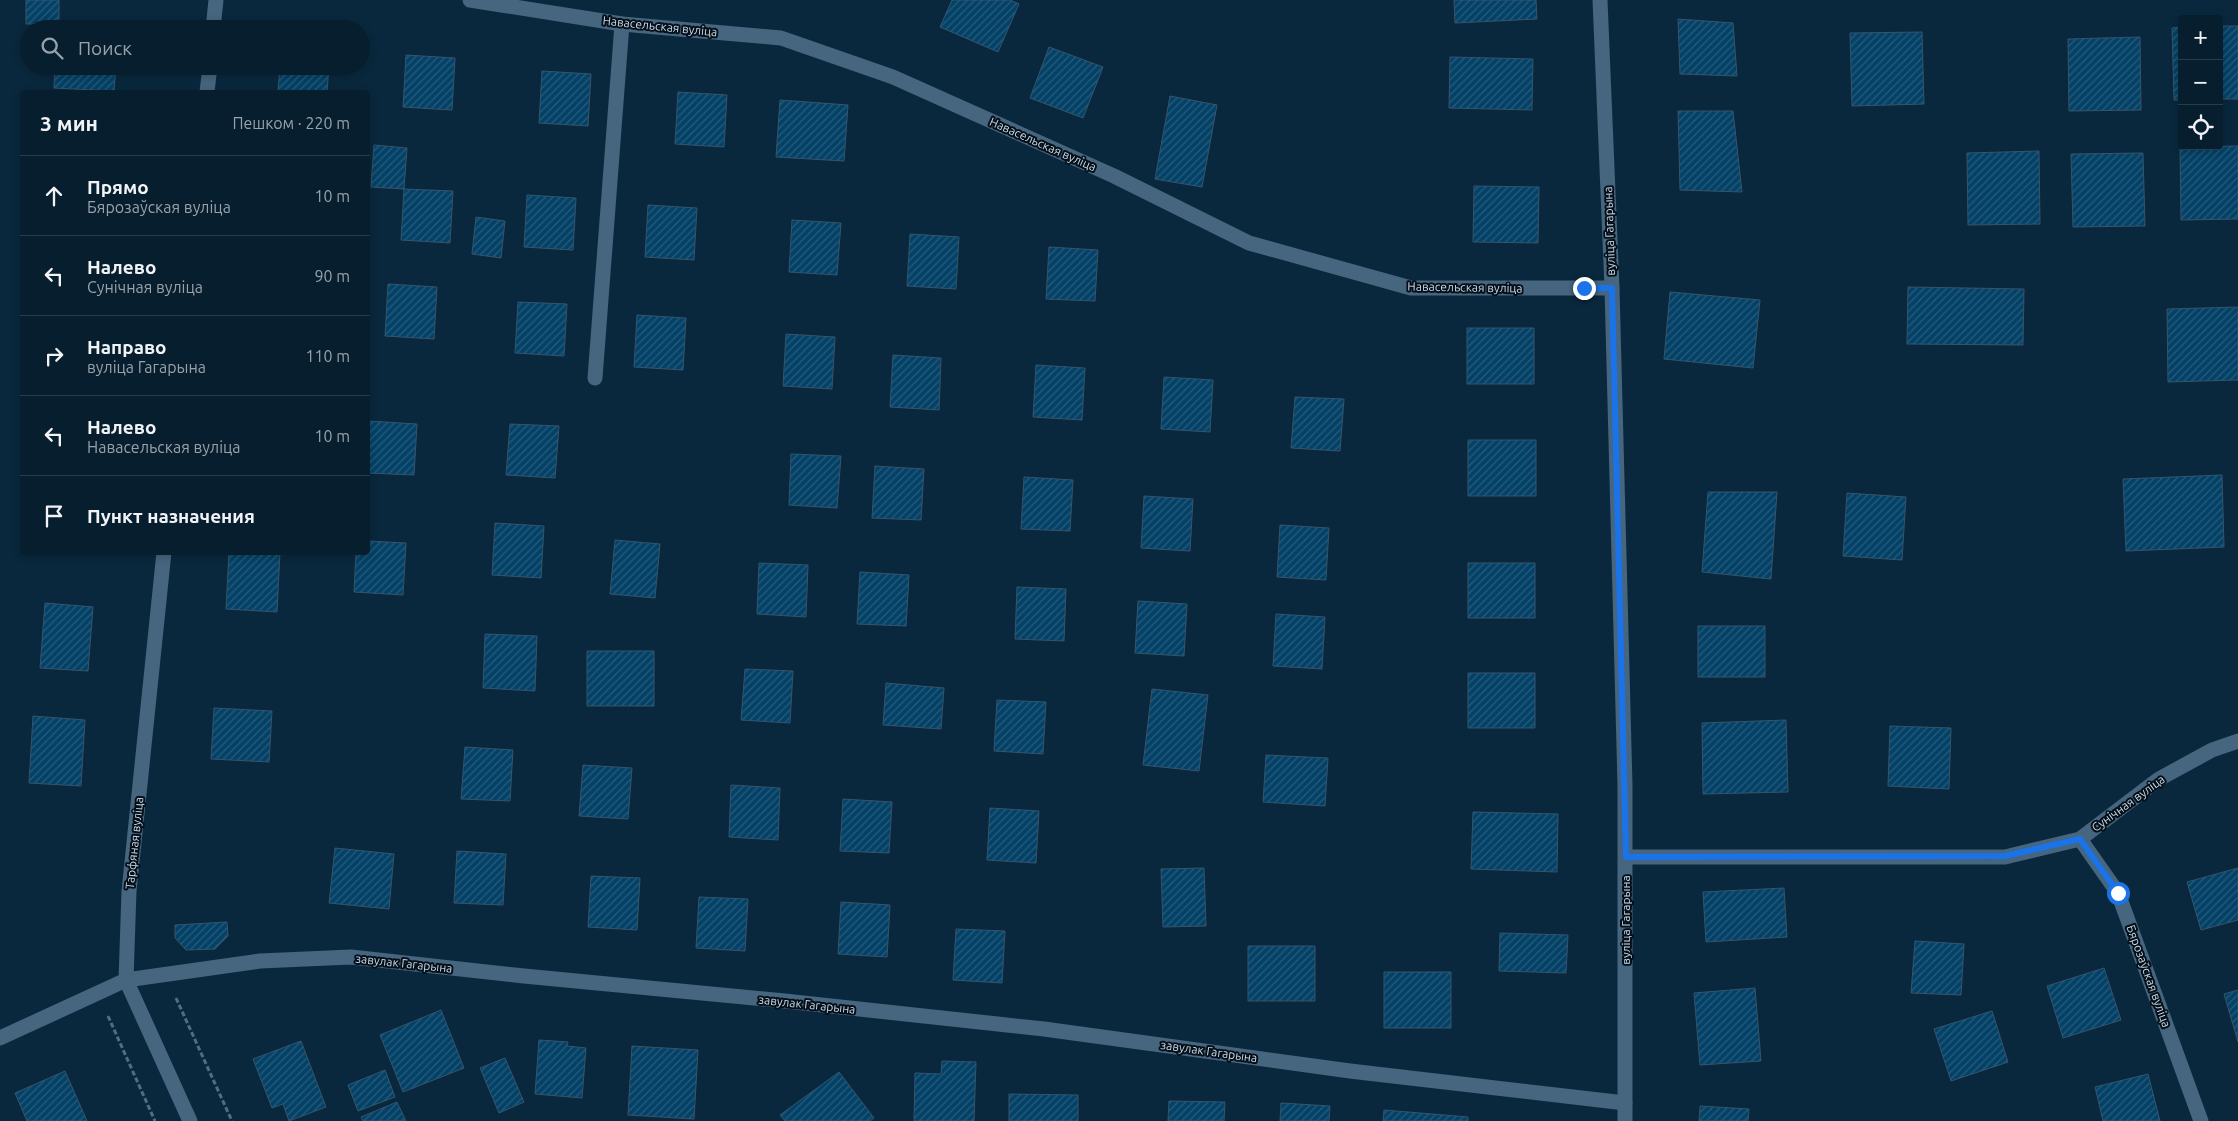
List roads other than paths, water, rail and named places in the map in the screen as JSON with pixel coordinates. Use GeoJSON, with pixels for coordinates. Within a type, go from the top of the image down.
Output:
{"type":"FeatureCollection","features":[{"type":"Feature","properties":{"kind":"street"},"geometry":{"type":"LineString","coordinates":[[214,20],[216,0]]}},
{"type":"Feature","properties":{"kind":"street","name":"Навасельская вуліца"},"geometry":{"type":"LineString","coordinates":[[470,0],[622,24],[781,38],[892,76],[1114,176],[1249,243],[1411,288],[1612,288]]}},
{"type":"Feature","properties":{"kind":"street","name":"вуліца Гагарына"},"geometry":{"type":"LineString","coordinates":[[1600,0],[1612,288],[1626,857],[1625,1121]]}},
{"type":"Feature","properties":{"kind":"street"},"geometry":{"type":"LineString","coordinates":[[595,378],[622,24]]}},
{"type":"Feature","properties":{"kind":"street"},"geometry":{"type":"LineString","coordinates":[[207,90],[209,75]]}},
{"type":"Feature","properties":{"kind":"street","name":"Тарфяная вуліца"},"geometry":{"type":"LineString","coordinates":[[164,555],[130,890],[126,980],[190,1121]]}},
{"type":"Feature","properties":{"kind":"street","name":"Сунічная вуліца"},"geometry":{"type":"LineString","coordinates":[[1626,857],[2005,856],[2080,839],[2160,779],[2212,750],[2238,741]]}},
{"type":"Feature","properties":{"kind":"street","name":"Бярозаўская вуліца"},"geometry":{"type":"LineString","coordinates":[[2080,839],[2118,893],[2201,1121]]}},
{"type":"Feature","properties":{"kind":"street","name":"завулак Гагарына"},"geometry":{"type":"LineString","coordinates":[[0,1038],[126,980],[260,962],[351,957],[785,1001],[1044,1030],[1350,1071],[1625,1103]]}}]}
